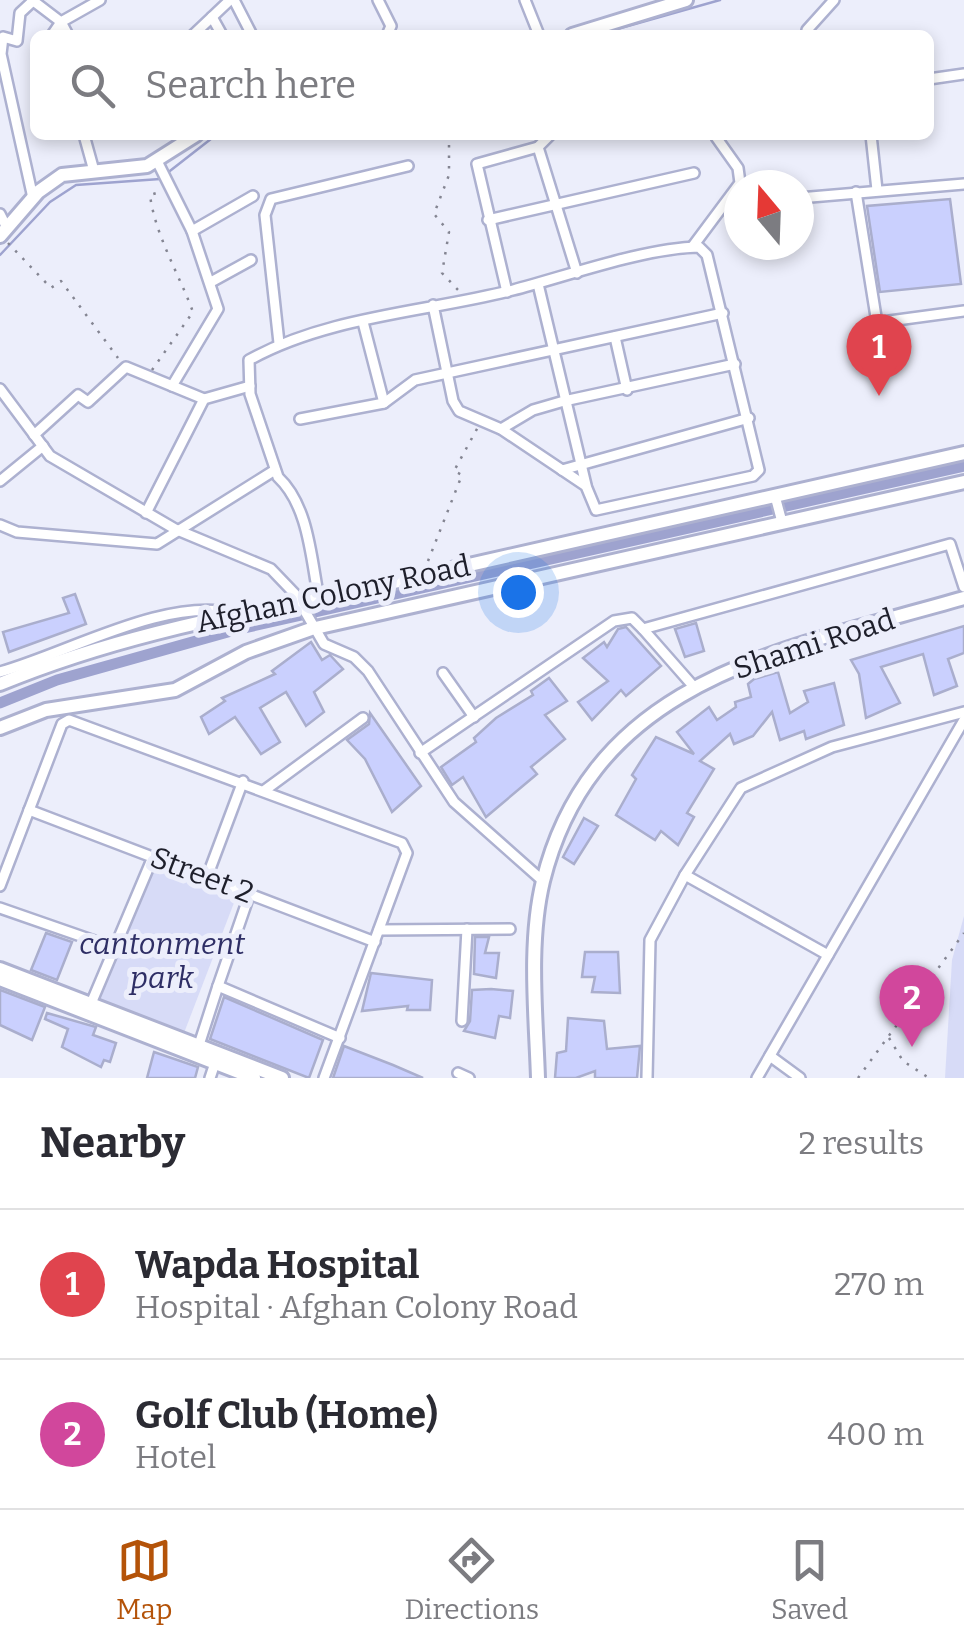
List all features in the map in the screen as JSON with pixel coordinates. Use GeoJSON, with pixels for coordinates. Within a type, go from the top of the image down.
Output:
{"type":"FeatureCollection","features":[{"type":"Feature","properties":{"kind":"main road"},"geometry":{"type":"LineString","coordinates":[[586,30],[658,4],[686,0]]}},
{"type":"Feature","properties":{"kind":"main road"},"geometry":{"type":"LineString","coordinates":[[4,235],[33,198],[62,175],[121,171],[157,162],[189,140]]}},
{"type":"Feature","properties":{"kind":"main road","name":"Afghan Colony Road"},"geometry":{"type":"LineString","coordinates":[[0,684],[155,633],[233,614],[302,605],[964,453]]}},
{"type":"Feature","properties":{"kind":"main road"},"geometry":{"type":"LineString","coordinates":[[0,728],[63,707],[175,690],[246,652],[310,626],[964,482]]}},
{"type":"Feature","properties":{"kind":"main road","name":"Shami Road"},"geometry":{"type":"LineString","coordinates":[[538,1078],[536,940],[543,881],[572,810],[595,773],[629,734],[694,687],[748,660],[964,598]]}},
{"type":"Feature","properties":{"kind":"main road"},"geometry":{"type":"LineString","coordinates":[[0,969],[197,1050],[282,1078]]}},
{"type":"Feature","properties":{"kind":"main road"},"geometry":{"type":"LineString","coordinates":[[0,979],[90,1008]]}},
{"type":"Feature","properties":{"kind":"main road"},"geometry":{"type":"LineString","coordinates":[[197,1050],[215,1063],[254,1078]]}},
{"type":"Feature","properties":{"kind":"street"},"geometry":{"type":"LineString","coordinates":[[33,198],[2,54],[3,37],[17,41],[20,13],[33,0],[65,30]]}},
{"type":"Feature","properties":{"kind":"street"},"geometry":{"type":"LineString","coordinates":[[55,30],[60,22],[100,0]]}},
{"type":"Feature","properties":{"kind":"street"},"geometry":{"type":"LineString","coordinates":[[198,30],[232,0],[249,30]]}},
{"type":"Feature","properties":{"kind":"street"},"geometry":{"type":"LineString","coordinates":[[378,0],[391,26],[389,30]]}},
{"type":"Feature","properties":{"kind":"street"},"geometry":{"type":"LineString","coordinates":[[525,0],[537,30]]}},
{"type":"Feature","properties":{"kind":"street"},"geometry":{"type":"LineString","coordinates":[[807,30],[834,0]]}},
{"type":"Feature","properties":{"kind":"street"},"geometry":{"type":"LineString","coordinates":[[212,17],[219,30]]}},
{"type":"Feature","properties":{"kind":"street"},"geometry":{"type":"LineString","coordinates":[[934,78],[964,74]]}},
{"type":"Feature","properties":{"kind":"street"},"geometry":{"type":"LineString","coordinates":[[85,140],[94,170]]}},
{"type":"Feature","properties":{"kind":"street"},"geometry":{"type":"LineString","coordinates":[[507,292],[477,164],[538,147],[545,140]]}},
{"type":"Feature","properties":{"kind":"street"},"geometry":{"type":"LineString","coordinates":[[318,599],[305,525],[275,470],[250,386],[249,360],[279,343],[693,246],[740,182],[738,168],[718,140]]}},
{"type":"Feature","properties":{"kind":"street"},"geometry":{"type":"LineString","coordinates":[[872,140],[877,190]]}},
{"type":"Feature","properties":{"kind":"street"},"geometry":{"type":"LineString","coordinates":[[538,147],[577,273]]}},
{"type":"Feature","properties":{"kind":"street"},"geometry":{"type":"LineString","coordinates":[[157,162],[192,232],[218,309],[172,386]]}},
{"type":"Feature","properties":{"kind":"street"},"geometry":{"type":"LineString","coordinates":[[279,343],[265,214],[272,199],[408,166]]}},
{"type":"Feature","properties":{"kind":"street"},"geometry":{"type":"LineString","coordinates":[[488,220],[694,173]]}},
{"type":"Feature","properties":{"kind":"street"},"geometry":{"type":"LineString","coordinates":[[814,196],[964,184]]}},
{"type":"Feature","properties":{"kind":"street"},"geometry":{"type":"LineString","coordinates":[[856,192],[877,323]]}},
{"type":"Feature","properties":{"kind":"street"},"geometry":{"type":"LineString","coordinates":[[192,232],[253,196]]}},
{"type":"Feature","properties":{"kind":"street"},"geometry":{"type":"LineString","coordinates":[[0,214],[4,235]]}},
{"type":"Feature","properties":{"kind":"street"},"geometry":{"type":"LineString","coordinates":[[538,284],[593,507],[602,510],[753,476],[760,465],[708,254],[693,246]]}},
{"type":"Feature","properties":{"kind":"street"},"geometry":{"type":"LineString","coordinates":[[212,282],[251,260]]}},
{"type":"Feature","properties":{"kind":"street"},"geometry":{"type":"LineString","coordinates":[[433,304],[447,375],[459,411],[501,429],[586,486]]}},
{"type":"Feature","properties":{"kind":"street"},"geometry":{"type":"LineString","coordinates":[[861,346],[868,324],[964,311]]}},
{"type":"Feature","properties":{"kind":"street"},"geometry":{"type":"LineString","coordinates":[[300,419],[384,403],[406,384],[723,313]]}},
{"type":"Feature","properties":{"kind":"street"},"geometry":{"type":"LineString","coordinates":[[364,322],[384,403]]}},
{"type":"Feature","properties":{"kind":"street"},"geometry":{"type":"LineString","coordinates":[[615,337],[627,390]]}},
{"type":"Feature","properties":{"kind":"street"},"geometry":{"type":"LineString","coordinates":[[501,429],[534,410],[564,401],[735,364]]}},
{"type":"Feature","properties":{"kind":"street"},"geometry":{"type":"LineString","coordinates":[[34,435],[78,395],[88,402],[126,366],[204,399],[250,386]]}},
{"type":"Feature","properties":{"kind":"street"},"geometry":{"type":"LineString","coordinates":[[1,394],[50,456],[175,530],[271,570],[302,605],[310,626],[324,644],[354,657],[368,670],[454,802],[543,881]]}},
{"type":"Feature","properties":{"kind":"street"},"geometry":{"type":"LineString","coordinates":[[146,513],[204,399]]}},
{"type":"Feature","properties":{"kind":"street"},"geometry":{"type":"LineString","coordinates":[[562,470],[749,418]]}},
{"type":"Feature","properties":{"kind":"street"},"geometry":{"type":"LineString","coordinates":[[0,481],[43,446]]}},
{"type":"Feature","properties":{"kind":"street"},"geometry":{"type":"LineString","coordinates":[[0,524],[17,532],[146,545],[164,541],[175,530],[275,470]]}},
{"type":"Feature","properties":{"kind":"street"},"geometry":{"type":"LineString","coordinates":[[775,496],[782,522]]}},
{"type":"Feature","properties":{"kind":"street"},"geometry":{"type":"LineString","coordinates":[[643,629],[950,544],[964,587]]}},
{"type":"Feature","properties":{"kind":"street"},"geometry":{"type":"LineString","coordinates":[[0,672],[172,614],[209,608],[233,614]]}},
{"type":"Feature","properties":{"kind":"street"},"geometry":{"type":"LineString","coordinates":[[420,753],[614,621],[632,618],[694,687]]}},
{"type":"Feature","properties":{"kind":"street"},"geometry":{"type":"LineString","coordinates":[[443,673],[474,717]]}},
{"type":"Feature","properties":{"kind":"street"},"geometry":{"type":"LineString","coordinates":[[647,1078],[650,940],[685,874],[742,788],[765,774],[832,747],[964,712]]}},
{"type":"Feature","properties":{"kind":"street"},"geometry":{"type":"LineString","coordinates":[[265,790],[363,718]]}},
{"type":"Feature","properties":{"kind":"street"},"geometry":{"type":"LineString","coordinates":[[0,886],[3,866],[62,724],[69,720],[243,781],[406,848],[380,930],[324,1078]]}},
{"type":"Feature","properties":{"kind":"street"},"geometry":{"type":"LineString","coordinates":[[757,1078],[964,720]]}},
{"type":"Feature","properties":{"kind":"street"},"geometry":{"type":"LineString","coordinates":[[207,877],[243,781]]}},
{"type":"Feature","properties":{"kind":"street","name":"Street 2"},"geometry":{"type":"LineString","coordinates":[[28,810],[375,942]]}},
{"type":"Feature","properties":{"kind":"street"},"geometry":{"type":"LineString","coordinates":[[90,1008],[153,856]]}},
{"type":"Feature","properties":{"kind":"street"},"geometry":{"type":"LineString","coordinates":[[685,874],[828,954]]}},
{"type":"Feature","properties":{"kind":"street"},"geometry":{"type":"LineString","coordinates":[[197,1050],[250,893]]}},
{"type":"Feature","properties":{"kind":"street"},"geometry":{"type":"LineString","coordinates":[[0,908],[115,948]]}},
{"type":"Feature","properties":{"kind":"street"},"geometry":{"type":"LineString","coordinates":[[462,1021],[467,929]]}},
{"type":"Feature","properties":{"kind":"street"},"geometry":{"type":"LineString","coordinates":[[380,930],[510,929]]}},
{"type":"Feature","properties":{"kind":"street"},"geometry":{"type":"LineString","coordinates":[[218,986],[340,1038]]}},
{"type":"Feature","properties":{"kind":"street"},"geometry":{"type":"LineString","coordinates":[[770,1056],[800,1078]]}},
{"type":"Feature","properties":{"kind":"street"},"geometry":{"type":"LineString","coordinates":[[210,1078],[215,1063]]}},
{"type":"Feature","properties":{"kind":"street"},"geometry":{"type":"LineString","coordinates":[[458,1073],[469,1078]]}},
{"type":"Feature","properties":{"kind":"path"},"geometry":{"type":"LineString","coordinates":[[449,146],[449,175],[434,214],[449,232],[442,272],[464,297]]}},
{"type":"Feature","properties":{"kind":"path"},"geometry":{"type":"LineString","coordinates":[[148,375],[193,312],[170,250],[154,221],[150,195],[171,188]]}},
{"type":"Feature","properties":{"kind":"path"},"geometry":{"type":"LineString","coordinates":[[4,235],[50,288],[61,281],[94,330],[126,366]]}},
{"type":"Feature","properties":{"kind":"path"},"geometry":{"type":"LineString","coordinates":[[422,576],[462,475],[454,471],[482,420]]}},
{"type":"Feature","properties":{"kind":"path"},"geometry":{"type":"LineString","coordinates":[[858,1078],[964,933]]}},
{"type":"Feature","properties":{"kind":"path"},"geometry":{"type":"LineString","coordinates":[[889,1038],[902,1060],[928,1078]]}},
{"type":"Feature","properties":{"kind":"green space","name":"cantonment park"},"geometry":{"type":"Polygon","coordinates":[[[155,861],[237,895],[184,1033],[96,1002],[155,861]]]}},
{"type":"Feature","properties":{"kind":"green space"},"geometry":{"type":"Polygon","coordinates":[[[964,916],[964,1078],[945,1078],[952,960],[964,916]]]}},
{"type":"Feature","properties":{"kind":"building"},"geometry":{"type":"Polygon","coordinates":[[[950,199],[961,284],[880,292],[867,206],[950,199]]]}},
{"type":"Feature","properties":{"kind":"building"},"geometry":{"type":"Polygon","coordinates":[[[75,594],[86,624],[9,652],[3,632],[69,613],[63,598],[75,594]]]}},
{"type":"Feature","properties":{"kind":"building"},"geometry":{"type":"Polygon","coordinates":[[[696,623],[704,651],[685,657],[675,629],[696,623]]]}},
{"type":"Feature","properties":{"kind":"building"},"geometry":{"type":"Polygon","coordinates":[[[964,626],[964,653],[948,659],[957,686],[934,695],[923,654],[881,667],[900,703],[866,718],[859,674],[851,660],[964,626]]]}},
{"type":"Feature","properties":{"kind":"building"},"geometry":{"type":"Polygon","coordinates":[[[626,627],[661,666],[626,696],[621,690],[592,720],[578,702],[608,681],[583,658],[604,642],[607,647],[618,629],[626,627]]]}},
{"type":"Feature","properties":{"kind":"building"},"geometry":{"type":"Polygon","coordinates":[[[311,642],[322,660],[330,655],[343,669],[314,692],[324,712],[306,726],[286,692],[260,708],[280,742],[261,754],[235,717],[209,734],[201,717],[225,701],[222,698],[275,674],[272,671],[311,642]]]}},
{"type":"Feature","properties":{"kind":"building"},"geometry":{"type":"Polygon","coordinates":[[[778,672],[790,713],[808,702],[804,691],[834,683],[844,725],[806,739],[804,731],[780,740],[772,712],[753,736],[734,744],[730,734],[700,761],[714,769],[687,813],[694,817],[678,845],[661,831],[655,840],[616,815],[636,779],[632,775],[656,737],[694,754],[677,732],[709,707],[717,720],[736,707],[735,702],[751,697],[748,684],[754,679],[778,672]]]}},
{"type":"Feature","properties":{"kind":"building"},"geometry":{"type":"Polygon","coordinates":[[[549,678],[567,701],[545,715],[565,739],[531,767],[537,774],[486,817],[463,777],[452,785],[441,767],[549,678]]]}},
{"type":"Feature","properties":{"kind":"building"},"geometry":{"type":"Polygon","coordinates":[[[370,713],[421,786],[392,812],[365,759],[347,740],[369,724],[370,713]]]}},
{"type":"Feature","properties":{"kind":"building"},"geometry":{"type":"Polygon","coordinates":[[[584,818],[598,826],[574,864],[563,857],[584,818]]]}},
{"type":"Feature","properties":{"kind":"building"},"geometry":{"type":"Polygon","coordinates":[[[46,933],[72,942],[57,980],[31,970],[46,933]]]}},
{"type":"Feature","properties":{"kind":"building"},"geometry":{"type":"Polygon","coordinates":[[[475,937],[489,937],[485,953],[499,953],[496,978],[474,974],[475,937]]]}},
{"type":"Feature","properties":{"kind":"building"},"geometry":{"type":"Polygon","coordinates":[[[585,952],[618,952],[620,993],[592,992],[595,977],[582,977],[585,952]]]}},
{"type":"Feature","properties":{"kind":"building"},"geometry":{"type":"Polygon","coordinates":[[[371,973],[432,980],[430,1010],[407,1010],[408,1006],[362,1011],[371,973]]]}},
{"type":"Feature","properties":{"kind":"building"},"geometry":{"type":"Polygon","coordinates":[[[0,990],[45,1007],[32,1040],[0,1025],[0,990]]]}},
{"type":"Feature","properties":{"kind":"building"},"geometry":{"type":"Polygon","coordinates":[[[472,990],[513,991],[510,1018],[499,1016],[495,1038],[464,1031],[470,1021],[472,990]]]}},
{"type":"Feature","properties":{"kind":"building"},"geometry":{"type":"Polygon","coordinates":[[[224,997],[323,1040],[309,1078],[210,1039],[224,997]]]}},
{"type":"Feature","properties":{"kind":"building"},"geometry":{"type":"Polygon","coordinates":[[[47,1013],[96,1027],[93,1035],[116,1043],[110,1062],[104,1060],[101,1067],[62,1047],[68,1029],[45,1019],[47,1013]]]}},
{"type":"Feature","properties":{"kind":"building"},"geometry":{"type":"Polygon","coordinates":[[[568,1018],[604,1021],[607,1049],[640,1046],[637,1078],[595,1078],[595,1071],[576,1078],[555,1078],[557,1053],[566,1051],[568,1018]]]}},
{"type":"Feature","properties":{"kind":"building"},"geometry":{"type":"Polygon","coordinates":[[[344,1046],[393,1065],[423,1078],[333,1078],[344,1046]]]}},
{"type":"Feature","properties":{"kind":"building"},"geometry":{"type":"Polygon","coordinates":[[[154,1052],[198,1067],[195,1078],[147,1078],[154,1052]]]}},
{"type":"Feature","properties":{"kind":"waterway"},"geometry":{"type":"LineString","coordinates":[[614,30],[720,0]]}},
{"type":"Feature","properties":{"kind":"waterway"},"geometry":{"type":"LineString","coordinates":[[166,174],[210,140]]}},
{"type":"Feature","properties":{"kind":"waterway"},"geometry":{"type":"LineString","coordinates":[[0,255],[50,202],[76,185],[160,179]]}},
{"type":"Feature","properties":{"kind":"waterway"},"geometry":{"type":"LineString","coordinates":[[0,703],[57,680],[235,630],[964,466]]}},
{"type":"Feature","properties":{"kind":"place","name":"Wapda Hospital"},"geometry":{"type":"Point","coordinates":[879,396]}},
{"type":"Feature","properties":{"kind":"place","name":"Golf Club (Home)"},"geometry":{"type":"Point","coordinates":[912,1047]}}]}
